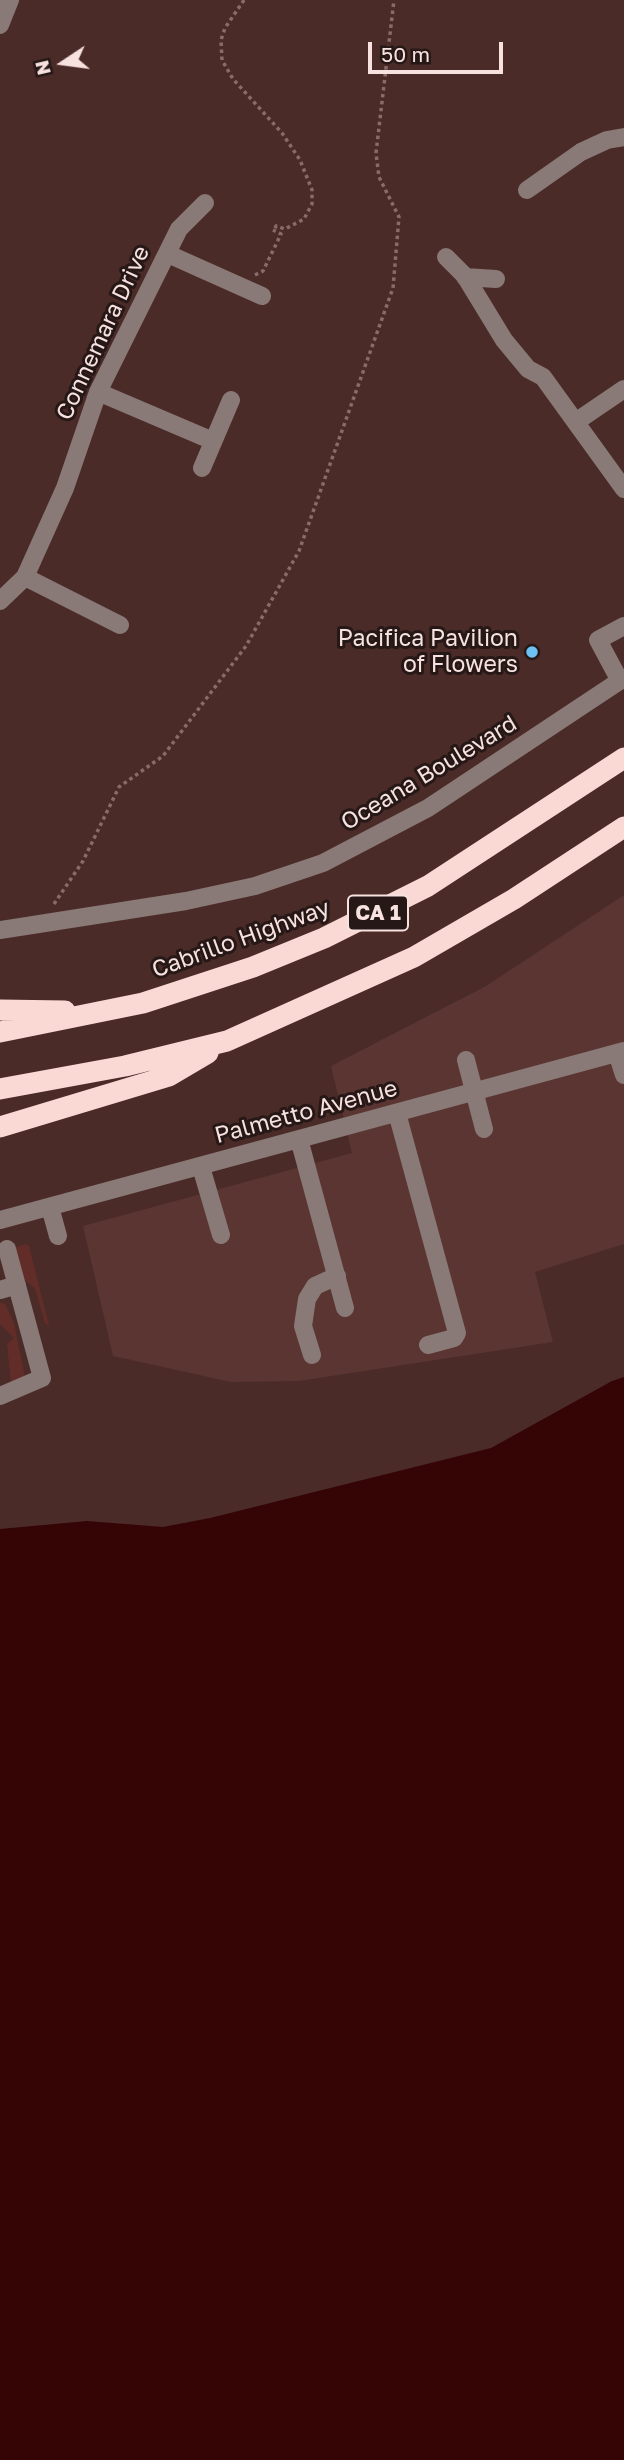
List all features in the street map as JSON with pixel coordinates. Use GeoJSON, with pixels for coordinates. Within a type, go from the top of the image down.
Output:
{"type":"FeatureCollection","features":[{"type":"Feature","properties":{"kind":"highway","name":"Cabrillo Highway"},"geometry":{"type":"LineString","coordinates":[[0,1032],[106,1012],[230,975],[360,922],[450,873],[624,758]]}},
{"type":"Feature","properties":{"kind":"highway","name":"CA 1"},"geometry":{"type":"LineString","coordinates":[[0,1089],[125,1066],[228,1041],[414,957],[514,899],[624,827]]}},
{"type":"Feature","properties":{"kind":"highway"},"geometry":{"type":"LineString","coordinates":[[0,1010],[106,1012]]}},
{"type":"Feature","properties":{"kind":"highway"},"geometry":{"type":"LineString","coordinates":[[0,1127],[169,1076],[228,1041]]}},
{"type":"Feature","properties":{"kind":"highway"},"geometry":{"type":"LineString","coordinates":[[0,1120],[114,1093]]}},
{"type":"Feature","properties":{"kind":"street"},"geometry":{"type":"LineString","coordinates":[[0,25],[10,0]]}},
{"type":"Feature","properties":{"kind":"street"},"geometry":{"type":"LineString","coordinates":[[527,190],[581,152],[607,140],[624,137]]}},
{"type":"Feature","properties":{"kind":"street","name":"Connemara Drive"},"geometry":{"type":"LineString","coordinates":[[0,601],[25,578],[65,488],[97,392],[179,229],[205,203]]}},
{"type":"Feature","properties":{"kind":"street"},"geometry":{"type":"LineString","coordinates":[[168,254],[262,296]]}},
{"type":"Feature","properties":{"kind":"street"},"geometry":{"type":"LineString","coordinates":[[446,257],[465,277],[504,340],[528,369],[543,377],[624,487]]}},
{"type":"Feature","properties":{"kind":"street"},"geometry":{"type":"LineString","coordinates":[[465,277],[496,279]]}},
{"type":"Feature","properties":{"kind":"street"},"geometry":{"type":"LineString","coordinates":[[577,421],[624,389]]}},
{"type":"Feature","properties":{"kind":"street"},"geometry":{"type":"LineString","coordinates":[[97,392],[213,441]]}},
{"type":"Feature","properties":{"kind":"street"},"geometry":{"type":"LineString","coordinates":[[202,468],[232,400]]}},
{"type":"Feature","properties":{"kind":"street"},"geometry":{"type":"LineString","coordinates":[[25,578],[120,625]]}},
{"type":"Feature","properties":{"kind":"street"},"geometry":{"type":"LineString","coordinates":[[622,680],[598,640],[624,626]]}},
{"type":"Feature","properties":{"kind":"street","name":"Oceana Boulevard"},"geometry":{"type":"LineString","coordinates":[[0,930],[39,926],[255,886],[323,863],[428,808],[622,680]]}},
{"type":"Feature","properties":{"kind":"street"},"geometry":{"type":"LineString","coordinates":[[621,1052],[624,1075]]}},
{"type":"Feature","properties":{"kind":"street","name":"Palmetto Avenue"},"geometry":{"type":"LineString","coordinates":[[0,1220],[621,1052]]}},
{"type":"Feature","properties":{"kind":"street"},"geometry":{"type":"LineString","coordinates":[[466,1060],[484,1129]]}},
{"type":"Feature","properties":{"kind":"street"},"geometry":{"type":"LineString","coordinates":[[397,1113],[457,1333],[454,1338],[428,1345]]}},
{"type":"Feature","properties":{"kind":"street"},"geometry":{"type":"LineString","coordinates":[[299,1139],[345,1308]]}},
{"type":"Feature","properties":{"kind":"street"},"geometry":{"type":"LineString","coordinates":[[201,1167],[220,1235]]}},
{"type":"Feature","properties":{"kind":"street"},"geometry":{"type":"LineString","coordinates":[[50,1207],[58,1236]]}},
{"type":"Feature","properties":{"kind":"street"},"geometry":{"type":"LineString","coordinates":[[0,1396],[42,1378],[9,1288],[7,1249]]}},
{"type":"Feature","properties":{"kind":"street"},"geometry":{"type":"LineString","coordinates":[[312,1355],[303,1326],[307,1299],[315,1286],[337,1276]]}},
{"type":"Feature","properties":{"kind":"path"},"geometry":{"type":"LineString","coordinates":[[244,0],[225,28],[221,40],[222,60],[233,79],[275,123],[288,141],[300,160],[312,190],[312,204],[304,219],[285,229],[276,226],[273,230],[281,234],[270,258],[263,271],[250,275]]}},
{"type":"Feature","properties":{"kind":"path"},"geometry":{"type":"LineString","coordinates":[[39,926],[83,861],[118,787],[163,756],[246,646],[299,551],[393,288],[399,217],[379,177],[376,153],[394,0]]}},
{"type":"Feature","properties":{"kind":"shaded area"},"geometry":{"type":"Polygon","coordinates":[[[624,895],[624,1244],[535,1272],[553,1342],[299,1381],[231,1382],[113,1356],[83,1226],[352,1153],[331,1066],[486,986],[624,895]]]}},
{"type":"Feature","properties":{"kind":"shaded area"},"geometry":{"type":"Polygon","coordinates":[[[26,1244],[29,1246],[49,1326],[45,1323],[35,1288],[23,1279],[13,1248],[26,1244]]]}},
{"type":"Feature","properties":{"kind":"shaded area"},"geometry":{"type":"Polygon","coordinates":[[[0,1302],[5,1304],[14,1323],[24,1372],[24,1377],[11,1384],[7,1344],[14,1338],[0,1324],[0,1302]]]}},
{"type":"Feature","properties":{"kind":"shaded area"},"geometry":{"type":"Polygon","coordinates":[[[624,1377],[624,2460],[0,2460],[0,1529],[87,1521],[163,1527],[210,1518],[491,1448],[612,1381],[624,1377]]]}},
{"type":"Feature","properties":{"kind":"place","name":"Pacifica Pavilion of Flowers"},"geometry":{"type":"Point","coordinates":[532,652]}}]}
